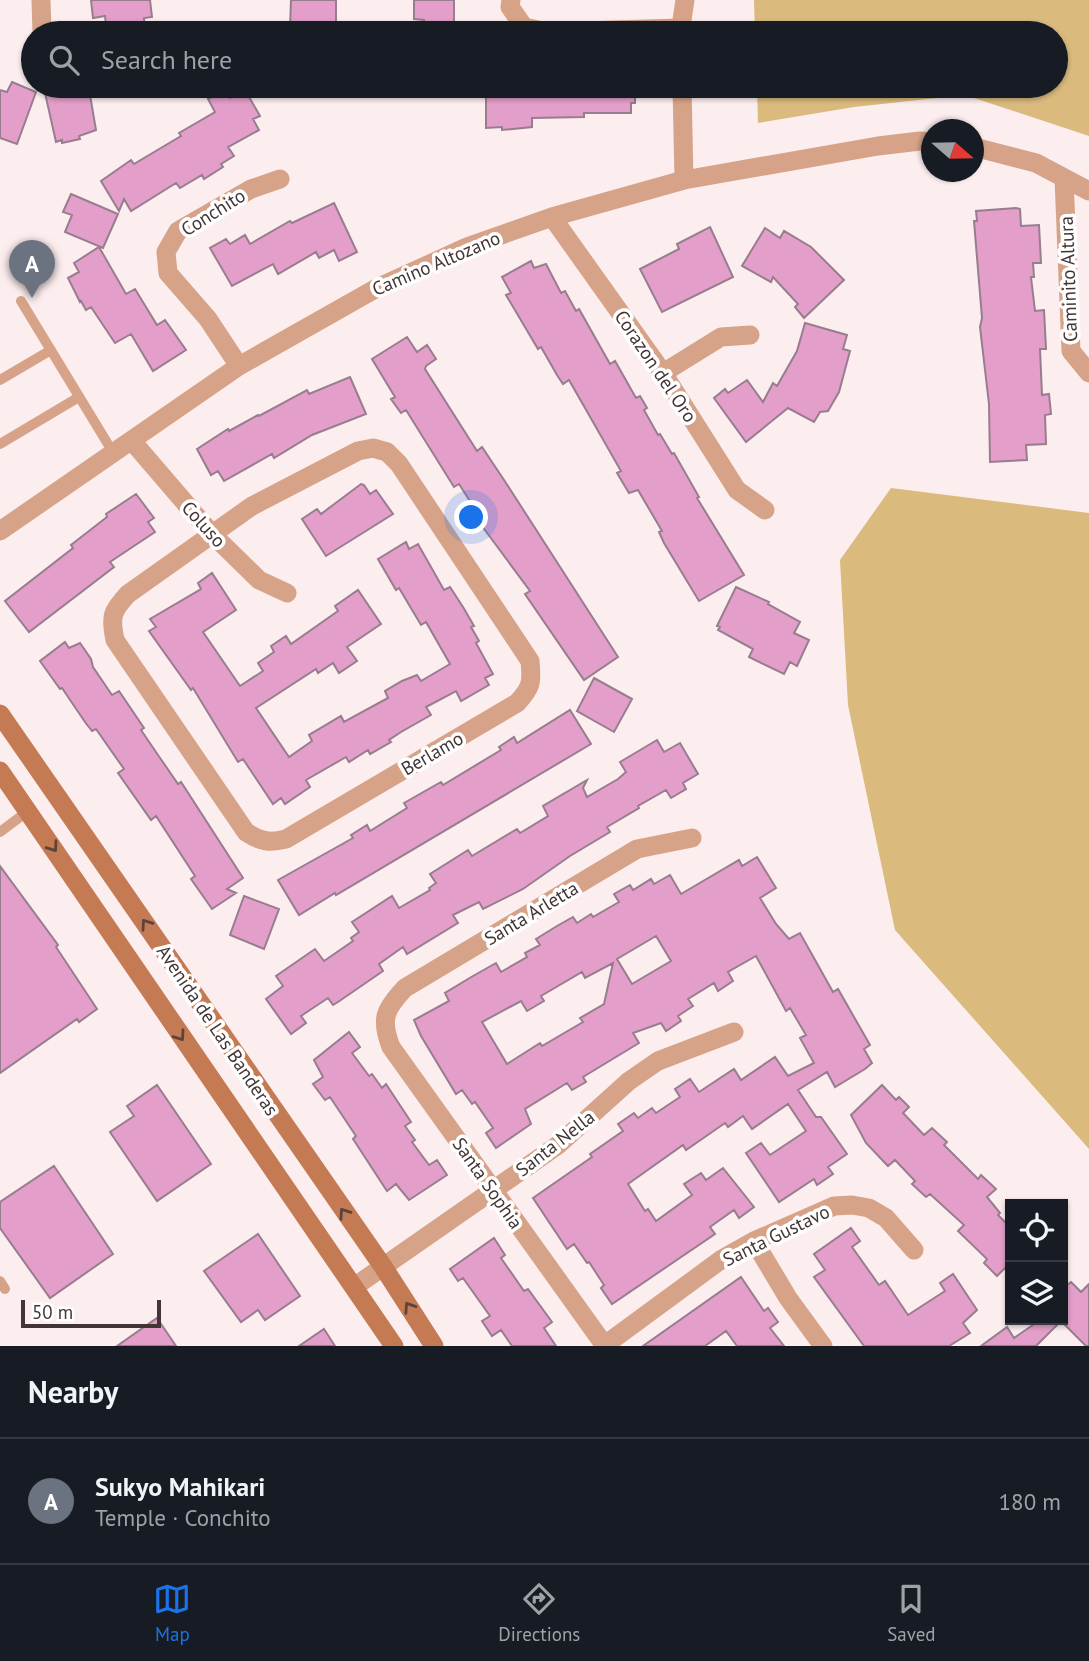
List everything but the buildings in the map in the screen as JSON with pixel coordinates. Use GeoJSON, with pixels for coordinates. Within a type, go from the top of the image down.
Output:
{"type":"FeatureCollection","features":[{"type":"Feature","properties":{"kind":"main road","name":"Avenida de Las Banderas"},"geometry":{"type":"LineString","coordinates":[[0,714],[384,1268],[434,1346]]}},
{"type":"Feature","properties":{"kind":"main road","name":"Avenida de Las Banderas"},"geometry":{"type":"LineString","coordinates":[[0,771],[394,1346]]}},
{"type":"Feature","properties":{"kind":"street"},"geometry":{"type":"LineString","coordinates":[[41,0],[42,21]]}},
{"type":"Feature","properties":{"kind":"street"},"geometry":{"type":"LineString","coordinates":[[511,0],[510,6],[520,21]]}},
{"type":"Feature","properties":{"kind":"street"},"geometry":{"type":"LineString","coordinates":[[682,21],[685,0]]}},
{"type":"Feature","properties":{"kind":"street"},"geometry":{"type":"LineString","coordinates":[[682,98],[684,180]]}},
{"type":"Feature","properties":{"kind":"street","name":"Camino Altozano"},"geometry":{"type":"LineString","coordinates":[[0,531],[239,366],[374,289],[467,247],[552,216],[684,180],[878,146],[921,141]]}},
{"type":"Feature","properties":{"kind":"street"},"geometry":{"type":"LineString","coordinates":[[984,150],[1036,163],[1089,191]]}},
{"type":"Feature","properties":{"kind":"street","name":"Caminito Altura"},"geometry":{"type":"LineString","coordinates":[[1064,178],[1071,351],[1089,373]]}},
{"type":"Feature","properties":{"kind":"street","name":"Conchito"},"geometry":{"type":"LineString","coordinates":[[239,366],[208,319],[169,273],[166,252],[178,231],[251,188],[280,179]]}},
{"type":"Feature","properties":{"kind":"street","name":"Corazon del Oro"},"geometry":{"type":"LineString","coordinates":[[552,216],[663,373],[737,490],[765,510]]}},
{"type":"Feature","properties":{"kind":"street"},"geometry":{"type":"LineString","coordinates":[[663,373],[721,337],[750,335]]}},
{"type":"Feature","properties":{"kind":"street","name":"Coluso"},"geometry":{"type":"LineString","coordinates":[[132,441],[211,533],[259,580],[287,593]]}},
{"type":"Feature","properties":{"kind":"street","name":"Berlamo"},"geometry":{"type":"LineString","coordinates":[[373,448],[387,452],[399,464],[530,661],[532,676],[529,690],[517,703],[286,839],[271,843],[257,839],[246,832],[116,640],[112,622],[115,608],[128,594],[211,533],[252,506],[358,451],[373,448]]}},
{"type":"Feature","properties":{"kind":"street","name":"Santa Arletta"},"geometry":{"type":"LineString","coordinates":[[386,1014],[390,1003],[405,988],[637,849],[692,838]]}},
{"type":"Feature","properties":{"kind":"street","name":"Santa Sophia"},"geometry":{"type":"LineString","coordinates":[[386,1014],[384,1030],[391,1047],[605,1346]]}},
{"type":"Feature","properties":{"kind":"street","name":"Santa Nella"},"geometry":{"type":"LineString","coordinates":[[354,1287],[558,1145],[629,1081],[658,1061],[734,1032]]}},
{"type":"Feature","properties":{"kind":"street","name":"Santa Gustavo"},"geometry":{"type":"LineString","coordinates":[[605,1346],[722,1259],[754,1241],[834,1206],[869,1208],[886,1217],[914,1250]]}},
{"type":"Feature","properties":{"kind":"street"},"geometry":{"type":"LineString","coordinates":[[754,1241],[788,1298],[823,1346]]}},
{"type":"Feature","properties":{"kind":"lane"},"geometry":{"type":"LineString","coordinates":[[21,301],[114,454]]}},
{"type":"Feature","properties":{"kind":"lane"},"geometry":{"type":"LineString","coordinates":[[0,380],[51,350]]}},
{"type":"Feature","properties":{"kind":"lane"},"geometry":{"type":"LineString","coordinates":[[0,444],[79,397]]}},
{"type":"Feature","properties":{"kind":"lane"},"geometry":{"type":"LineString","coordinates":[[0,832],[28,811]]}},
{"type":"Feature","properties":{"kind":"shaded area"},"geometry":{"type":"Polygon","coordinates":[[[754,0],[1089,0],[1089,136],[974,98],[1068,98],[1068,21],[755,21],[754,0]]]}},
{"type":"Feature","properties":{"kind":"shaded area"},"geometry":{"type":"Polygon","coordinates":[[[757,98],[937,98],[854,107],[758,123],[757,98]]]}},
{"type":"Feature","properties":{"kind":"shaded area"},"geometry":{"type":"Polygon","coordinates":[[[891,488],[1089,513],[1089,1149],[895,930],[848,705],[840,560],[891,488]]]}},
{"type":"Feature","properties":{"kind":"place","name":"Sukyo Mahikari"},"geometry":{"type":"Point","coordinates":[32,298]}}]}
